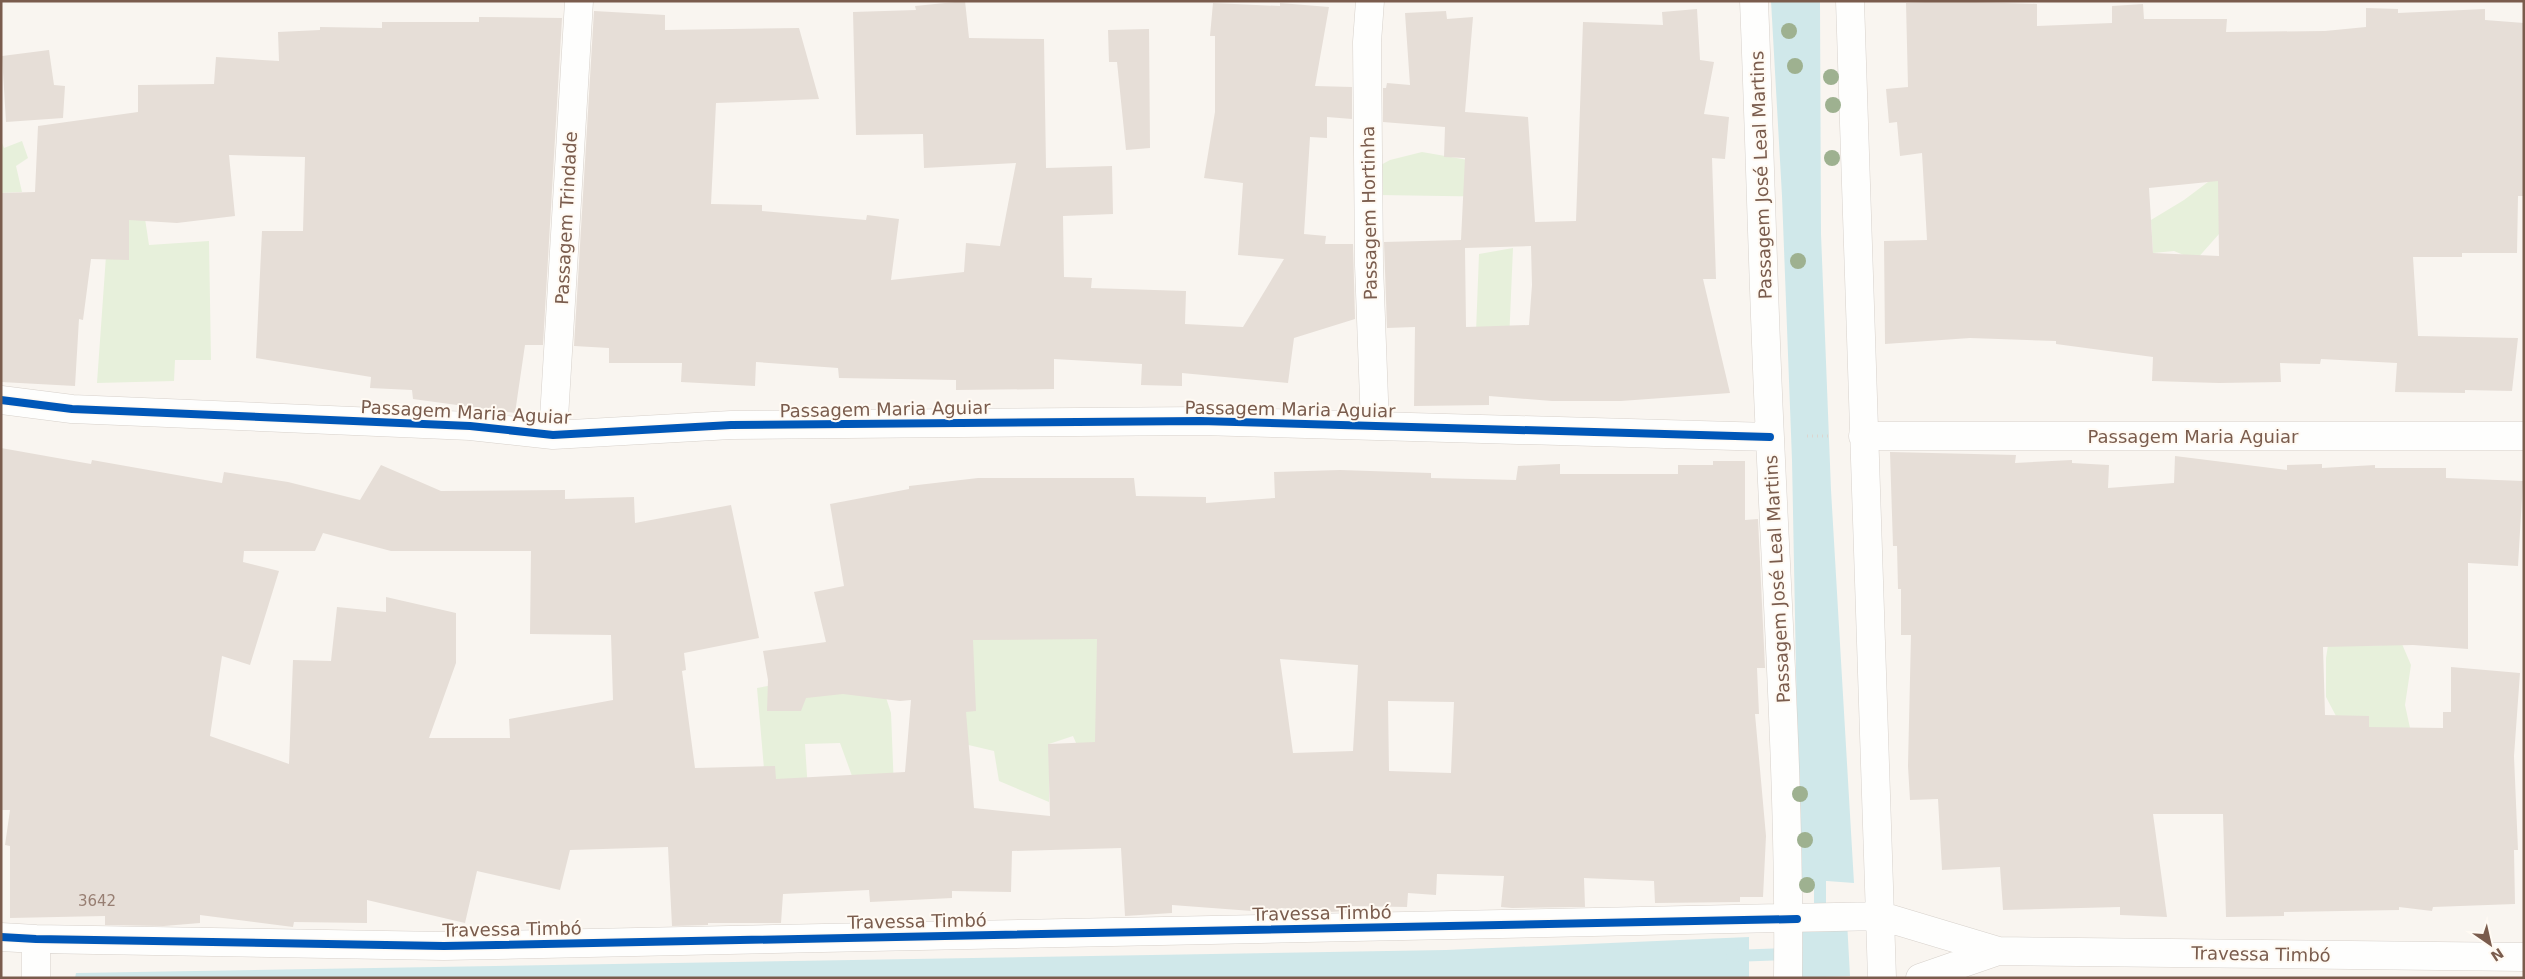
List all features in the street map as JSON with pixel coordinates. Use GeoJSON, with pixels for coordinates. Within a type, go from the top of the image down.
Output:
{"type":"FeatureCollection","features":[{"type":"Feature","properties":{"kind":"street","name":"Passagem Trindade"},"geometry":{"type":"LineString","coordinates":[[553,435],[579,1]]}},
{"type":"Feature","properties":{"kind":"street","name":"Passagem Hortinha"},"geometry":{"type":"LineString","coordinates":[[1370,1],[1367,42],[1369,265],[1375,426]]}},
{"type":"Feature","properties":{"kind":"street","name":"Passagem José Leal Martins"},"geometry":{"type":"LineString","coordinates":[[1754,1],[1770,437],[1792,924],[1788,978]]}},
{"type":"Feature","properties":{"kind":"street"},"geometry":{"type":"LineString","coordinates":[[1850,1],[1882,978]]}},
{"type":"Feature","properties":{"kind":"street","name":"Passagem Maria Aguiar"},"geometry":{"type":"LineString","coordinates":[[1,400],[72,409],[470,426],[553,435],[723,426],[1200,421],[1770,437]]}},
{"type":"Feature","properties":{"kind":"street","name":"Passagem Maria Aguiar"},"geometry":{"type":"LineString","coordinates":[[1863,436],[2524,436]]}},
{"type":"Feature","properties":{"kind":"street","name":"Travessa Timbó"},"geometry":{"type":"LineString","coordinates":[[1,937],[36,940],[444,946],[1792,924],[1854,916],[1880,916],[1998,951],[2524,957]]}},
{"type":"Feature","properties":{"kind":"street"},"geometry":{"type":"LineString","coordinates":[[36,940],[36,978]]}},
{"type":"Feature","properties":{"kind":"street","name":"Travessa Timbó"},"geometry":{"type":"LineString","coordinates":[[1920,978],[1998,951]]}},
{"type":"Feature","properties":{"kind":"path"},"geometry":{"type":"LineString","coordinates":[[1804,436],[1834,436]]}},
{"type":"Feature","properties":{"kind":"green space"},"geometry":{"type":"Polygon","coordinates":[[[1,140],[4,148],[22,141],[28,158],[16,166],[22,192],[1,193],[1,140]]]}},
{"type":"Feature","properties":{"kind":"green space"},"geometry":{"type":"Polygon","coordinates":[[[1422,152],[1503,166],[1507,197],[1379,195],[1377,167],[1390,160],[1422,152]]]}},
{"type":"Feature","properties":{"kind":"green space"},"geometry":{"type":"Polygon","coordinates":[[[113,157],[139,179],[149,245],[209,241],[211,360],[175,360],[174,381],[97,383],[113,157]]]}},
{"type":"Feature","properties":{"kind":"green space"},"geometry":{"type":"Polygon","coordinates":[[[2220,173],[2219,234],[2196,260],[2174,251],[2153,253],[2151,220],[2184,200],[2220,173]]]}},
{"type":"Feature","properties":{"kind":"green space"},"geometry":{"type":"Polygon","coordinates":[[[1513,248],[1509,342],[1476,332],[1479,254],[1513,248]]]}},
{"type":"Feature","properties":{"kind":"green space"},"geometry":{"type":"Polygon","coordinates":[[[2336,594],[2367,646],[2402,644],[2411,665],[2405,705],[2410,728],[2369,750],[2369,716],[2336,716],[2326,697],[2326,658],[2336,594]]]}},
{"type":"Feature","properties":{"kind":"green space"},"geometry":{"type":"Polygon","coordinates":[[[1144,614],[1098,750],[1083,759],[1073,736],[1049,744],[1049,802],[999,781],[994,751],[960,743],[964,617],[1144,614]]]}},
{"type":"Feature","properties":{"kind":"green space"},"geometry":{"type":"Polygon","coordinates":[[[876,667],[891,713],[894,790],[856,787],[840,743],[805,744],[814,886],[774,884],[757,688],[876,667]]]}},
{"type":"Feature","properties":{"kind":"water"},"geometry":{"type":"Polygon","coordinates":[[[1771,1],[1820,1],[1821,234],[1831,490],[1854,883],[1800,879],[1792,460],[1782,196],[1771,1]]]}},
{"type":"Feature","properties":{"kind":"water"},"geometry":{"type":"Polygon","coordinates":[[[1847,921],[1850,976],[1800,978],[1799,923],[1847,921]]]}},
{"type":"Feature","properties":{"kind":"water"},"geometry":{"type":"Polygon","coordinates":[[[1749,937],[1749,978],[75,978],[76,973],[1446,950],[1749,937]]]}},
{"type":"Feature","properties":{"kind":"building"},"geometry":{"type":"Polygon","coordinates":[[[965,1],[969,38],[1044,39],[1046,168],[1112,166],[1113,214],[1063,216],[1064,277],[1092,278],[1091,288],[1186,291],[1185,324],[1243,327],[1284,259],[1238,255],[1243,183],[1204,178],[1215,112],[1215,36],[1210,36],[1213,3],[1280,6],[1280,3],[1329,7],[1315,86],[1352,87],[1352,119],[1327,117],[1327,138],[1310,137],[1304,234],[1326,236],[1325,244],[1353,244],[1355,319],[1294,338],[1288,383],[1182,373],[1182,386],[1141,385],[1142,364],[1054,359],[1054,389],[956,390],[956,380],[839,378],[838,368],[756,362],[755,386],[681,382],[682,363],[609,363],[609,348],[574,346],[594,11],[665,15],[665,30],[799,28],[819,99],[716,103],[711,204],[762,205],[762,211],[866,220],[867,215],[899,219],[891,280],[964,272],[966,243],[1000,246],[1016,163],[924,168],[923,134],[856,135],[853,12],[916,10],[915,6],[965,1]]]}},
{"type":"Feature","properties":{"kind":"building"},"geometry":{"type":"Polygon","coordinates":[[[1945,1],[2037,4],[2037,26],[2112,23],[2112,6],[2143,4],[2144,19],[2227,19],[2226,32],[2325,31],[2366,27],[2366,8],[2398,9],[2398,13],[2485,9],[2485,20],[2524,23],[2524,196],[2518,196],[2517,253],[2462,253],[2462,257],[2413,257],[2418,336],[2518,338],[2512,391],[2465,390],[2465,393],[2395,392],[2397,363],[2321,359],[2320,364],[2280,363],[2281,382],[2152,381],[2153,357],[2056,344],[2056,341],[1970,338],[1885,344],[1884,241],[1927,240],[1922,153],[1900,156],[1897,122],[1889,123],[1886,89],[1908,87],[1906,3],[1945,1]],[[2218,181],[2149,188],[2153,253],[2219,256],[2218,181]]]}},
{"type":"Feature","properties":{"kind":"building"},"geometry":{"type":"Polygon","coordinates":[[[1697,9],[1700,60],[1714,62],[1704,114],[1729,117],[1725,159],[1712,158],[1716,279],[1703,279],[1730,393],[1621,401],[1552,401],[1489,396],[1489,405],[1414,406],[1415,327],[1387,328],[1384,242],[1461,240],[1465,158],[1444,157],[1445,127],[1383,122],[1383,88],[1386,88],[1387,83],[1410,85],[1405,13],[1446,11],[1447,19],[1473,17],[1465,112],[1528,117],[1535,222],[1576,221],[1583,22],[1663,25],[1662,12],[1697,9]],[[1531,246],[1465,248],[1466,327],[1529,325],[1532,285],[1531,246]]]}},
{"type":"Feature","properties":{"kind":"building"},"geometry":{"type":"Polygon","coordinates":[[[479,17],[562,18],[543,345],[525,345],[515,413],[413,399],[412,390],[370,388],[371,377],[256,358],[262,231],[303,231],[305,157],[229,155],[235,216],[177,223],[129,220],[129,260],[91,259],[83,320],[79,319],[75,386],[1,382],[1,193],[35,192],[38,126],[138,112],[138,85],[214,84],[216,57],[279,61],[278,32],[320,30],[320,27],[382,28],[382,22],[479,22],[479,17]]]}},
{"type":"Feature","properties":{"kind":"building"},"geometry":{"type":"Polygon","coordinates":[[[1149,29],[1150,148],[1126,150],[1117,62],[1109,62],[1108,30],[1149,29]]]}},
{"type":"Feature","properties":{"kind":"building"},"geometry":{"type":"Polygon","coordinates":[[[49,50],[54,85],[65,86],[63,118],[6,122],[2,56],[49,50]]]}},
{"type":"Feature","properties":{"kind":"building"},"geometry":{"type":"Polygon","coordinates":[[[1,448],[91,464],[92,460],[222,483],[224,472],[288,482],[360,500],[381,465],[441,491],[565,490],[565,499],[634,497],[635,523],[731,505],[759,638],[684,653],[686,670],[682,671],[695,768],[775,766],[776,779],[905,772],[911,700],[900,701],[843,694],[806,698],[801,711],[767,711],[768,680],[763,651],[826,642],[814,592],[844,586],[830,504],[909,489],[909,486],[978,478],[1134,478],[1136,496],[1206,497],[1206,503],[1275,498],[1274,472],[1340,470],[1431,473],[1431,478],[1516,480],[1518,466],[1560,464],[1560,474],[1678,474],[1678,465],[1713,465],[1713,461],[1745,461],[1745,520],[1758,519],[1765,668],[1757,668],[1759,714],[1755,714],[1766,836],[1763,897],[1740,897],[1740,902],[1655,903],[1654,881],[1584,878],[1585,907],[1501,907],[1504,876],[1437,874],[1436,895],[1408,893],[1407,907],[1350,906],[1349,911],[1328,912],[1281,908],[1280,913],[1277,913],[1172,905],[1172,913],[1125,916],[1121,848],[1012,851],[1011,892],[952,891],[952,898],[870,902],[869,890],[783,894],[781,923],[708,923],[708,925],[672,926],[668,847],[570,850],[560,890],[477,871],[465,923],[367,900],[367,923],[294,922],[293,927],[200,915],[200,923],[164,926],[105,925],[105,916],[10,918],[10,846],[5,845],[10,810],[1,810],[1,448]],[[323,533],[315,551],[244,551],[243,562],[279,571],[250,665],[222,656],[210,736],[289,764],[293,660],[331,661],[337,607],[386,612],[386,597],[456,613],[456,663],[429,738],[510,738],[509,719],[613,700],[611,635],[530,634],[531,551],[391,551],[323,533]],[[1097,639],[973,640],[976,711],[966,712],[974,808],[1050,816],[1048,744],[1095,742],[1097,639]],[[1280,659],[1293,753],[1353,751],[1358,665],[1280,659]],[[1388,701],[1389,771],[1451,773],[1454,702],[1388,701]]]}},
{"type":"Feature","properties":{"kind":"building"},"geometry":{"type":"Polygon","coordinates":[[[1890,452],[2016,455],[2015,463],[2072,460],[2072,463],[2109,465],[2108,488],[2174,483],[2175,456],[2287,470],[2287,465],[2322,464],[2322,468],[2375,465],[2375,468],[2446,468],[2446,478],[2523,481],[2518,566],[2468,563],[2468,649],[2413,645],[2323,647],[2325,715],[2369,716],[2369,727],[2443,728],[2443,712],[2451,712],[2451,667],[2520,673],[2514,756],[2518,850],[2514,850],[2515,904],[2433,907],[2432,911],[2399,907],[2399,910],[2284,912],[2284,916],[2226,917],[2223,814],[2153,814],[2167,917],[2120,915],[2120,907],[2003,910],[2000,867],[1942,870],[1938,799],[1910,800],[1908,766],[1911,635],[1901,635],[1901,589],[1898,589],[1897,546],[1893,546],[1890,452]]]}},
{"type":"Feature","properties":{"kind":"waterway"},"geometry":{"type":"LineString","coordinates":[[1820,865],[1820,920]]}},
{"type":"Feature","properties":{"kind":"waterway"},"geometry":{"type":"LineString","coordinates":[[1732,956],[1790,954]]}},
{"type":"Feature","properties":{"kind":"cycle path"},"geometry":{"type":"LineString","coordinates":[[1,400],[72,409],[470,426],[553,435],[731,425],[1200,421],[1770,437]]}},
{"type":"Feature","properties":{"kind":"cycle path"},"geometry":{"type":"LineString","coordinates":[[1,937],[444,946],[1797,919]]}}]}
